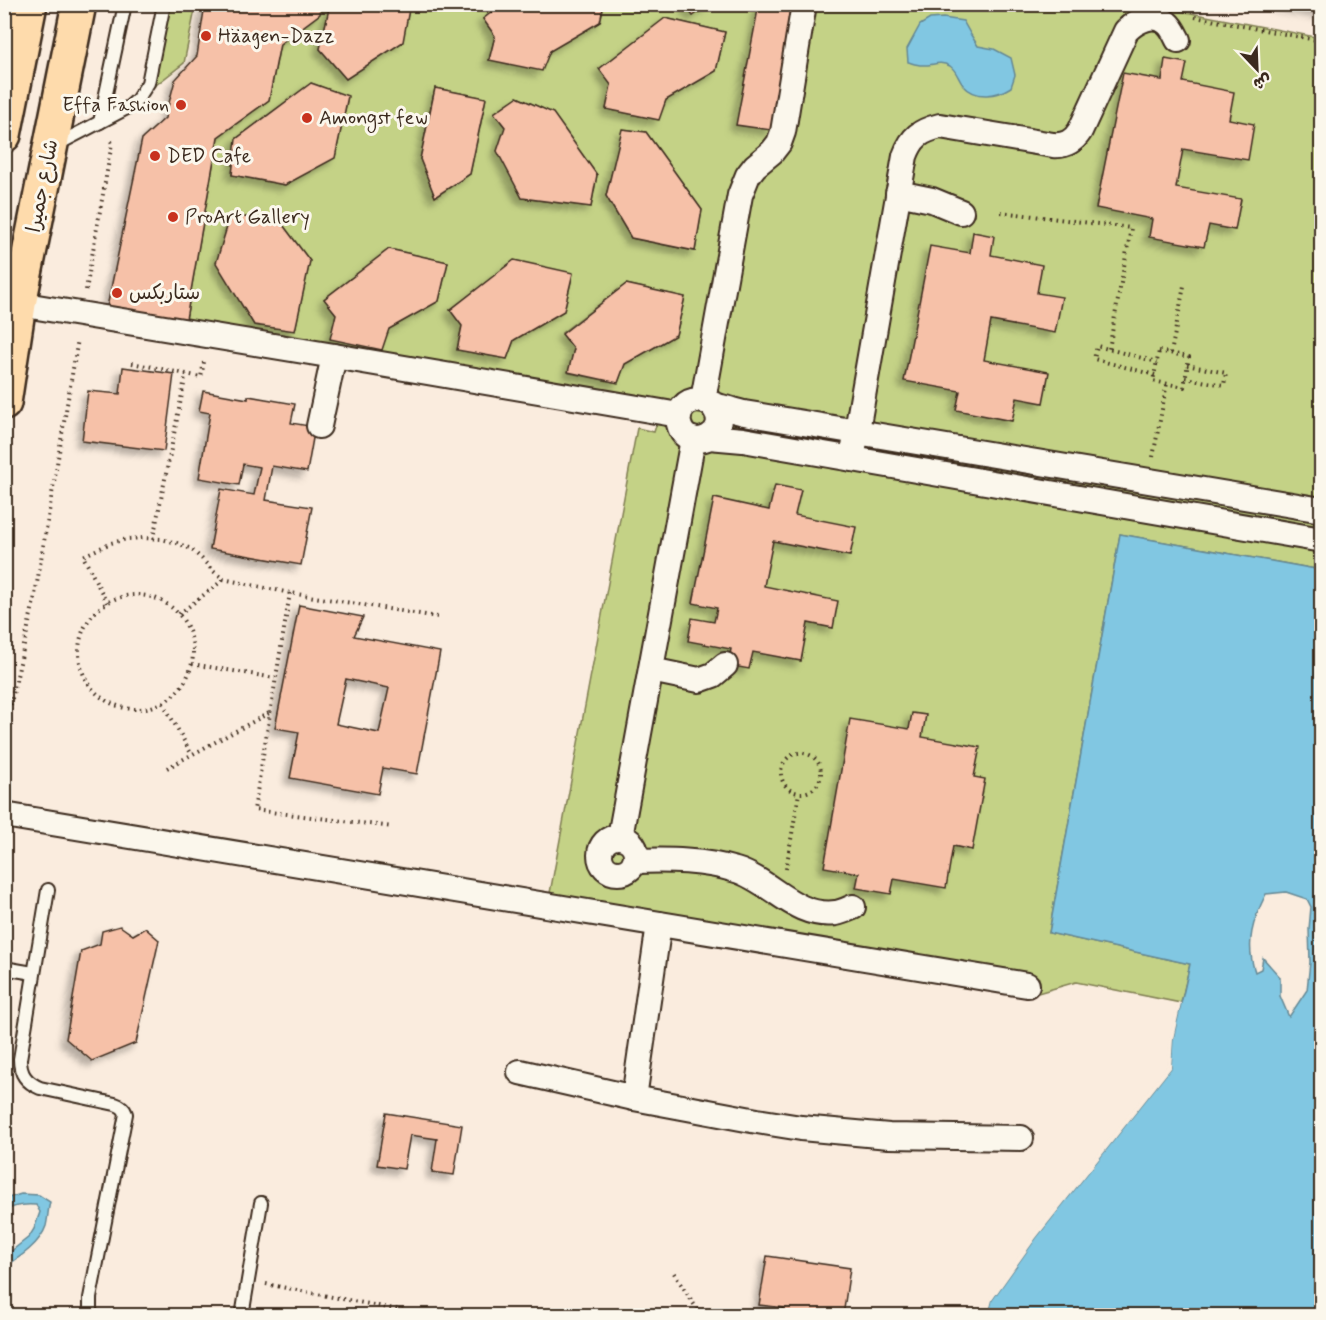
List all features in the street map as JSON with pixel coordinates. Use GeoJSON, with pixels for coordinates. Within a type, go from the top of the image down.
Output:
{"type":"FeatureCollection","features":[{"type":"Feature","properties":{"kind":"main road"},"geometry":{"type":"LineString","coordinates":[[4,135],[30,4]]}},
{"type":"Feature","properties":{"kind":"main road","name":"شارع جميرا"},"geometry":{"type":"LineString","coordinates":[[4,403],[20,304],[79,4]]}},
{"type":"Feature","properties":{"kind":"street"},"geometry":{"type":"LineString","coordinates":[[706,402],[740,195],[754,166],[772,152],[783,132],[804,4]]}},
{"type":"Feature","properties":{"kind":"street"},"geometry":{"type":"LineString","coordinates":[[852,459],[898,193],[909,145],[917,135],[940,126],[1059,146],[1072,141],[1080,132],[1126,31],[1145,18],[1160,19],[1172,31]]}},
{"type":"Feature","properties":{"kind":"street"},"geometry":{"type":"LineString","coordinates":[[898,193],[932,200],[961,212]]}},
{"type":"Feature","properties":{"kind":"street"},"geometry":{"type":"LineString","coordinates":[[20,304],[679,415]]}},
{"type":"Feature","properties":{"kind":"street"},"geometry":{"type":"LineString","coordinates":[[320,426],[334,356]]}},
{"type":"Feature","properties":{"kind":"street"},"geometry":{"type":"LineString","coordinates":[[1322,510],[744,413],[695,400],[687,403],[679,415],[678,423],[686,436],[701,439],[743,440],[1322,540]]}},
{"type":"Feature","properties":{"kind":"street"},"geometry":{"type":"LineString","coordinates":[[701,439],[715,432],[718,424],[719,416],[716,409],[706,402]]}},
{"type":"Feature","properties":{"kind":"street"},"geometry":{"type":"LineString","coordinates":[[620,837],[651,670],[701,439]]}},
{"type":"Feature","properties":{"kind":"street"},"geometry":{"type":"LineString","coordinates":[[1124,506],[1139,480]]}},
{"type":"Feature","properties":{"kind":"street"},"geometry":{"type":"LineString","coordinates":[[651,670],[699,680],[713,675],[725,665]]}},
{"type":"Feature","properties":{"kind":"street"},"geometry":{"type":"LineString","coordinates":[[4,814],[1027,985]]}},
{"type":"Feature","properties":{"kind":"street"},"geometry":{"type":"LineString","coordinates":[[611,838],[627,839],[633,845],[636,853],[635,861],[624,873],[616,874],[608,871],[602,865],[599,858],[600,850],[611,838]]}},
{"type":"Feature","properties":{"kind":"street"},"geometry":{"type":"LineString","coordinates":[[635,861],[685,862],[724,867],[752,877],[793,904],[807,910],[836,913],[853,907]]}},
{"type":"Feature","properties":{"kind":"street"},"geometry":{"type":"LineString","coordinates":[[634,1098],[659,924]]}},
{"type":"Feature","properties":{"kind":"street"},"geometry":{"type":"LineString","coordinates":[[520,1072],[634,1098],[801,1128],[890,1136],[1021,1138]]}},
{"type":"Feature","properties":{"kind":"lane"},"geometry":{"type":"LineString","coordinates":[[100,122],[125,4]]}},
{"type":"Feature","properties":{"kind":"lane"},"geometry":{"type":"LineString","coordinates":[[50,148],[129,107],[137,100],[148,83],[164,4]]}},
{"type":"Feature","properties":{"kind":"lane"},"geometry":{"type":"LineString","coordinates":[[48,890],[33,973],[20,1069],[31,1084],[40,1088],[120,1105],[126,1114],[90,1298],[90,1310],[93,1316]]}},
{"type":"Feature","properties":{"kind":"lane"},"geometry":{"type":"LineString","coordinates":[[4,968],[33,973]]}},
{"type":"Feature","properties":{"kind":"lane"},"geometry":{"type":"LineString","coordinates":[[242,1316],[261,1203]]}},
{"type":"Feature","properties":{"kind":"path"},"geometry":{"type":"LineString","coordinates":[[1172,31],[1187,16],[1322,41]]}},
{"type":"Feature","properties":{"kind":"path"},"geometry":{"type":"LineString","coordinates":[[4,734],[34,601],[112,143],[100,122]]}},
{"type":"Feature","properties":{"kind":"path"},"geometry":{"type":"LineString","coordinates":[[1001,212],[1131,228],[1109,349]]}},
{"type":"Feature","properties":{"kind":"path"},"geometry":{"type":"LineString","coordinates":[[1172,353],[1184,286]]}},
{"type":"Feature","properties":{"kind":"path"},"geometry":{"type":"LineString","coordinates":[[132,363],[201,377],[208,334]]}},
{"type":"Feature","properties":{"kind":"path"},"geometry":{"type":"LineString","coordinates":[[1155,375],[1094,359],[1097,346],[1157,362]]}},
{"type":"Feature","properties":{"kind":"path"},"geometry":{"type":"LineString","coordinates":[[1159,351],[1172,353],[1189,357],[1184,387],[1153,381],[1159,351]]}},
{"type":"Feature","properties":{"kind":"path"},"geometry":{"type":"LineString","coordinates":[[1185,378],[1224,385],[1226,373],[1187,365]]}},
{"type":"Feature","properties":{"kind":"path"},"geometry":{"type":"LineString","coordinates":[[153,539],[186,374]]}},
{"type":"Feature","properties":{"kind":"path"},"geometry":{"type":"LineString","coordinates":[[1139,480],[1167,383]]}},
{"type":"Feature","properties":{"kind":"path"},"geometry":{"type":"LineString","coordinates":[[108,603],[83,556],[111,543],[144,538],[177,543],[190,549],[223,579],[438,617]]}},
{"type":"Feature","properties":{"kind":"path"},"geometry":{"type":"LineString","coordinates":[[179,614],[223,579]]}},
{"type":"Feature","properties":{"kind":"path"},"geometry":{"type":"LineString","coordinates":[[290,592],[254,810],[393,827]]}},
{"type":"Feature","properties":{"kind":"path"},"geometry":{"type":"LineString","coordinates":[[126,596],[146,596],[158,599],[179,614],[191,638],[193,651],[188,676],[173,696],[151,708],[138,710],[113,705],[93,690],[80,668],[78,656],[82,631],[97,610],[126,596]]}},
{"type":"Feature","properties":{"kind":"path"},"geometry":{"type":"LineString","coordinates":[[192,664],[275,678]]}},
{"type":"Feature","properties":{"kind":"path"},"geometry":{"type":"LineString","coordinates":[[163,703],[192,755]]}},
{"type":"Feature","properties":{"kind":"path"},"geometry":{"type":"LineString","coordinates":[[167,768],[269,713]]}},
{"type":"Feature","properties":{"kind":"path"},"geometry":{"type":"LineString","coordinates":[[798,752],[814,757],[821,772],[815,787],[807,792],[799,793],[784,785],[781,777],[784,761],[798,752]]}},
{"type":"Feature","properties":{"kind":"path"},"geometry":{"type":"LineString","coordinates":[[782,896],[799,793]]}},
{"type":"Feature","properties":{"kind":"path"},"geometry":{"type":"LineString","coordinates":[[674,1273],[697,1309],[707,1315]]}},
{"type":"Feature","properties":{"kind":"path"},"geometry":{"type":"LineString","coordinates":[[248,1281],[430,1316]]}},
{"type":"Feature","properties":{"kind":"green space"},"geometry":{"type":"Polygon","coordinates":[[[410,4],[502,5],[483,19],[495,36],[489,60],[550,51],[600,22],[604,4],[684,5],[693,16],[710,4],[1144,4],[1321,38],[1321,570],[1120,534],[1049,933],[1190,964],[1181,1003],[1076,982],[1038,993],[1039,978],[550,893],[637,428],[654,432],[664,400],[638,402],[185,325],[218,137],[269,100],[280,44],[321,5],[330,5],[320,49],[346,79],[402,42],[410,4]],[[665,18],[611,85],[606,109],[658,120],[666,100],[716,71],[725,32],[665,18]],[[311,83],[236,139],[232,175],[285,185],[335,157],[348,97],[311,83]],[[435,88],[420,159],[435,196],[470,174],[486,98],[435,88]],[[517,97],[494,113],[505,127],[522,198],[591,207],[597,175],[553,113],[517,97]],[[623,129],[606,196],[631,238],[695,251],[702,210],[646,132],[623,129]],[[231,214],[217,263],[254,325],[295,330],[310,261],[283,225],[231,214]],[[389,249],[324,299],[336,314],[331,339],[389,329],[439,301],[448,262],[389,249]],[[514,261],[450,310],[462,326],[457,350],[507,359],[514,340],[564,311],[573,274],[514,261]],[[626,284],[562,333],[574,349],[569,373],[618,383],[625,364],[676,335],[685,297],[626,284]]]}},
{"type":"Feature","properties":{"kind":"green space"},"geometry":{"type":"Polygon","coordinates":[[[163,5],[196,5],[184,63],[143,95],[163,5]]]}},
{"type":"Feature","properties":{"kind":"water"},"geometry":{"type":"Polygon","coordinates":[[[930,19],[963,21],[978,46],[994,49],[1011,58],[1015,75],[1011,87],[999,93],[980,95],[968,90],[950,66],[942,63],[922,65],[908,62],[907,49],[920,25],[930,19]]]}},
{"type":"Feature","properties":{"kind":"water"},"geometry":{"type":"Polygon","coordinates":[[[1120,534],[1321,570],[1321,1315],[988,1316],[992,1300],[1036,1238],[1171,1068],[1173,1039],[1190,964],[1049,933],[1120,534]],[[1286,892],[1266,894],[1257,913],[1252,932],[1251,951],[1255,972],[1261,969],[1263,958],[1280,977],[1280,996],[1289,1017],[1307,990],[1311,907],[1307,899],[1286,892]]]}},
{"type":"Feature","properties":{"kind":"water"},"geometry":{"type":"Polygon","coordinates":[[[21,1194],[39,1195],[50,1202],[46,1226],[34,1244],[5,1267],[5,1256],[29,1237],[40,1212],[36,1205],[16,1206],[5,1211],[5,1199],[21,1194]]]}},
{"type":"Feature","properties":{"kind":"pier"},"geometry":{"type":"Polygon","coordinates":[[[1178,1002],[1181,1003],[1173,1039],[1171,1068],[1036,1238],[992,1300],[988,1315],[985,1316],[990,1299],[1033,1236],[1168,1066],[1170,1038],[1178,1002]]]}},
{"type":"Feature","properties":{"kind":"building"},"geometry":{"type":"Polygon","coordinates":[[[205,4],[321,4],[320,14],[280,44],[269,100],[218,137],[185,325],[106,312],[142,139],[165,118],[175,80],[197,56],[205,4]]]}},
{"type":"Feature","properties":{"kind":"building"},"geometry":{"type":"Polygon","coordinates":[[[330,4],[410,4],[403,42],[346,79],[320,49],[330,4]]]}},
{"type":"Feature","properties":{"kind":"building"},"geometry":{"type":"Polygon","coordinates":[[[502,4],[604,4],[600,22],[550,51],[542,71],[489,60],[495,36],[483,19],[502,4]]]}},
{"type":"Feature","properties":{"kind":"building"},"geometry":{"type":"Polygon","coordinates":[[[684,4],[710,4],[693,16],[684,4]]]}},
{"type":"Feature","properties":{"kind":"building"},"geometry":{"type":"Polygon","coordinates":[[[759,4],[795,4],[771,130],[736,125],[759,4]]]}},
{"type":"Feature","properties":{"kind":"building"},"geometry":{"type":"Polygon","coordinates":[[[1275,4],[1322,4],[1322,12],[1275,4]]]}},
{"type":"Feature","properties":{"kind":"building"},"geometry":{"type":"Polygon","coordinates":[[[665,18],[725,32],[716,71],[666,100],[659,120],[606,109],[611,85],[599,69],[665,18]]]}},
{"type":"Feature","properties":{"kind":"building"},"geometry":{"type":"Polygon","coordinates":[[[1165,59],[1187,63],[1183,82],[1234,92],[1229,119],[1254,124],[1248,160],[1183,149],[1176,188],[1241,199],[1235,230],[1209,225],[1204,247],[1149,237],[1152,219],[1096,208],[1123,73],[1162,80],[1165,59]]]}},
{"type":"Feature","properties":{"kind":"building"},"geometry":{"type":"Polygon","coordinates":[[[311,83],[348,96],[335,158],[285,185],[232,175],[236,139],[311,83]]]}},
{"type":"Feature","properties":{"kind":"building"},"geometry":{"type":"Polygon","coordinates":[[[435,88],[486,98],[470,174],[435,197],[420,159],[435,88]]]}},
{"type":"Feature","properties":{"kind":"building"},"geometry":{"type":"Polygon","coordinates":[[[517,97],[553,113],[597,175],[591,207],[522,198],[497,151],[505,127],[494,113],[517,97]]]}},
{"type":"Feature","properties":{"kind":"building"},"geometry":{"type":"Polygon","coordinates":[[[622,129],[646,132],[702,210],[695,251],[631,238],[606,196],[622,129]]]}},
{"type":"Feature","properties":{"kind":"building"},"geometry":{"type":"Polygon","coordinates":[[[231,214],[283,225],[310,261],[295,331],[254,325],[216,263],[231,214]]]}},
{"type":"Feature","properties":{"kind":"building"},"geometry":{"type":"Polygon","coordinates":[[[973,232],[994,236],[991,255],[1042,265],[1037,293],[1062,297],[1055,333],[991,321],[984,360],[1049,372],[1043,403],[1017,398],[1012,421],[956,410],[960,391],[904,381],[930,246],[970,253],[973,232]]]}},
{"type":"Feature","properties":{"kind":"building"},"geometry":{"type":"Polygon","coordinates":[[[389,249],[448,262],[439,301],[389,329],[382,350],[330,339],[336,314],[324,299],[389,249]]]}},
{"type":"Feature","properties":{"kind":"building"},"geometry":{"type":"Polygon","coordinates":[[[514,260],[573,273],[564,311],[514,340],[507,359],[457,350],[462,326],[450,310],[514,260]]]}},
{"type":"Feature","properties":{"kind":"building"},"geometry":{"type":"Polygon","coordinates":[[[626,284],[685,297],[676,335],[625,364],[618,383],[568,372],[574,349],[562,334],[626,284]]]}},
{"type":"Feature","properties":{"kind":"building"},"geometry":{"type":"Polygon","coordinates":[[[123,367],[174,374],[164,451],[82,441],[88,391],[120,394],[123,367]]]}},
{"type":"Feature","properties":{"kind":"building"},"geometry":{"type":"Polygon","coordinates":[[[203,391],[295,404],[291,423],[315,427],[307,472],[272,466],[266,500],[312,507],[301,565],[210,549],[221,489],[254,495],[260,467],[243,464],[239,485],[199,478],[210,413],[199,411],[203,391]]]}},
{"type":"Feature","properties":{"kind":"building"},"geometry":{"type":"Polygon","coordinates":[[[775,485],[801,490],[795,515],[856,527],[850,556],[773,541],[764,586],[838,601],[833,628],[808,623],[801,661],[753,652],[749,669],[728,665],[731,649],[688,641],[692,618],[714,622],[717,608],[693,603],[714,498],[769,510],[775,485]]]}},
{"type":"Feature","properties":{"kind":"building"},"geometry":{"type":"Polygon","coordinates":[[[299,605],[363,617],[354,636],[440,652],[417,774],[383,768],[378,794],[290,778],[299,732],[275,728],[299,605]],[[346,679],[336,724],[379,733],[389,688],[346,679]]]}},
{"type":"Feature","properties":{"kind":"building"},"geometry":{"type":"Polygon","coordinates":[[[912,713],[926,715],[922,737],[980,747],[974,777],[985,779],[972,850],[953,846],[946,888],[894,879],[891,894],[856,888],[859,873],[824,867],[850,719],[909,729],[912,713]]]}},
{"type":"Feature","properties":{"kind":"building"},"geometry":{"type":"Polygon","coordinates":[[[120,926],[133,935],[145,928],[159,940],[136,1043],[92,1061],[66,1039],[81,951],[100,944],[102,931],[120,926]]]}},
{"type":"Feature","properties":{"kind":"building"},"geometry":{"type":"Polygon","coordinates":[[[386,1113],[462,1125],[454,1175],[432,1172],[437,1139],[410,1135],[404,1169],[377,1165],[386,1113]]]}},
{"type":"Feature","properties":{"kind":"building"},"geometry":{"type":"Polygon","coordinates":[[[767,1256],[850,1268],[843,1316],[781,1316],[784,1308],[759,1305],[767,1256]]]}},
{"type":"Feature","properties":{"kind":"place","name":"Häagen-Dazz"},"geometry":{"type":"Point","coordinates":[206,36]}},
{"type":"Feature","properties":{"kind":"place","name":"Effa Fashion"},"geometry":{"type":"Point","coordinates":[181,105]}},
{"type":"Feature","properties":{"kind":"place","name":"Amongst few"},"geometry":{"type":"Point","coordinates":[307,118]}},
{"type":"Feature","properties":{"kind":"place","name":"DED Cafe"},"geometry":{"type":"Point","coordinates":[155,156]}},
{"type":"Feature","properties":{"kind":"place","name":"ProArt Gallery"},"geometry":{"type":"Point","coordinates":[173,217]}},
{"type":"Feature","properties":{"kind":"place","name":"ستاربكس"},"geometry":{"type":"Point","coordinates":[117,293]}}]}
